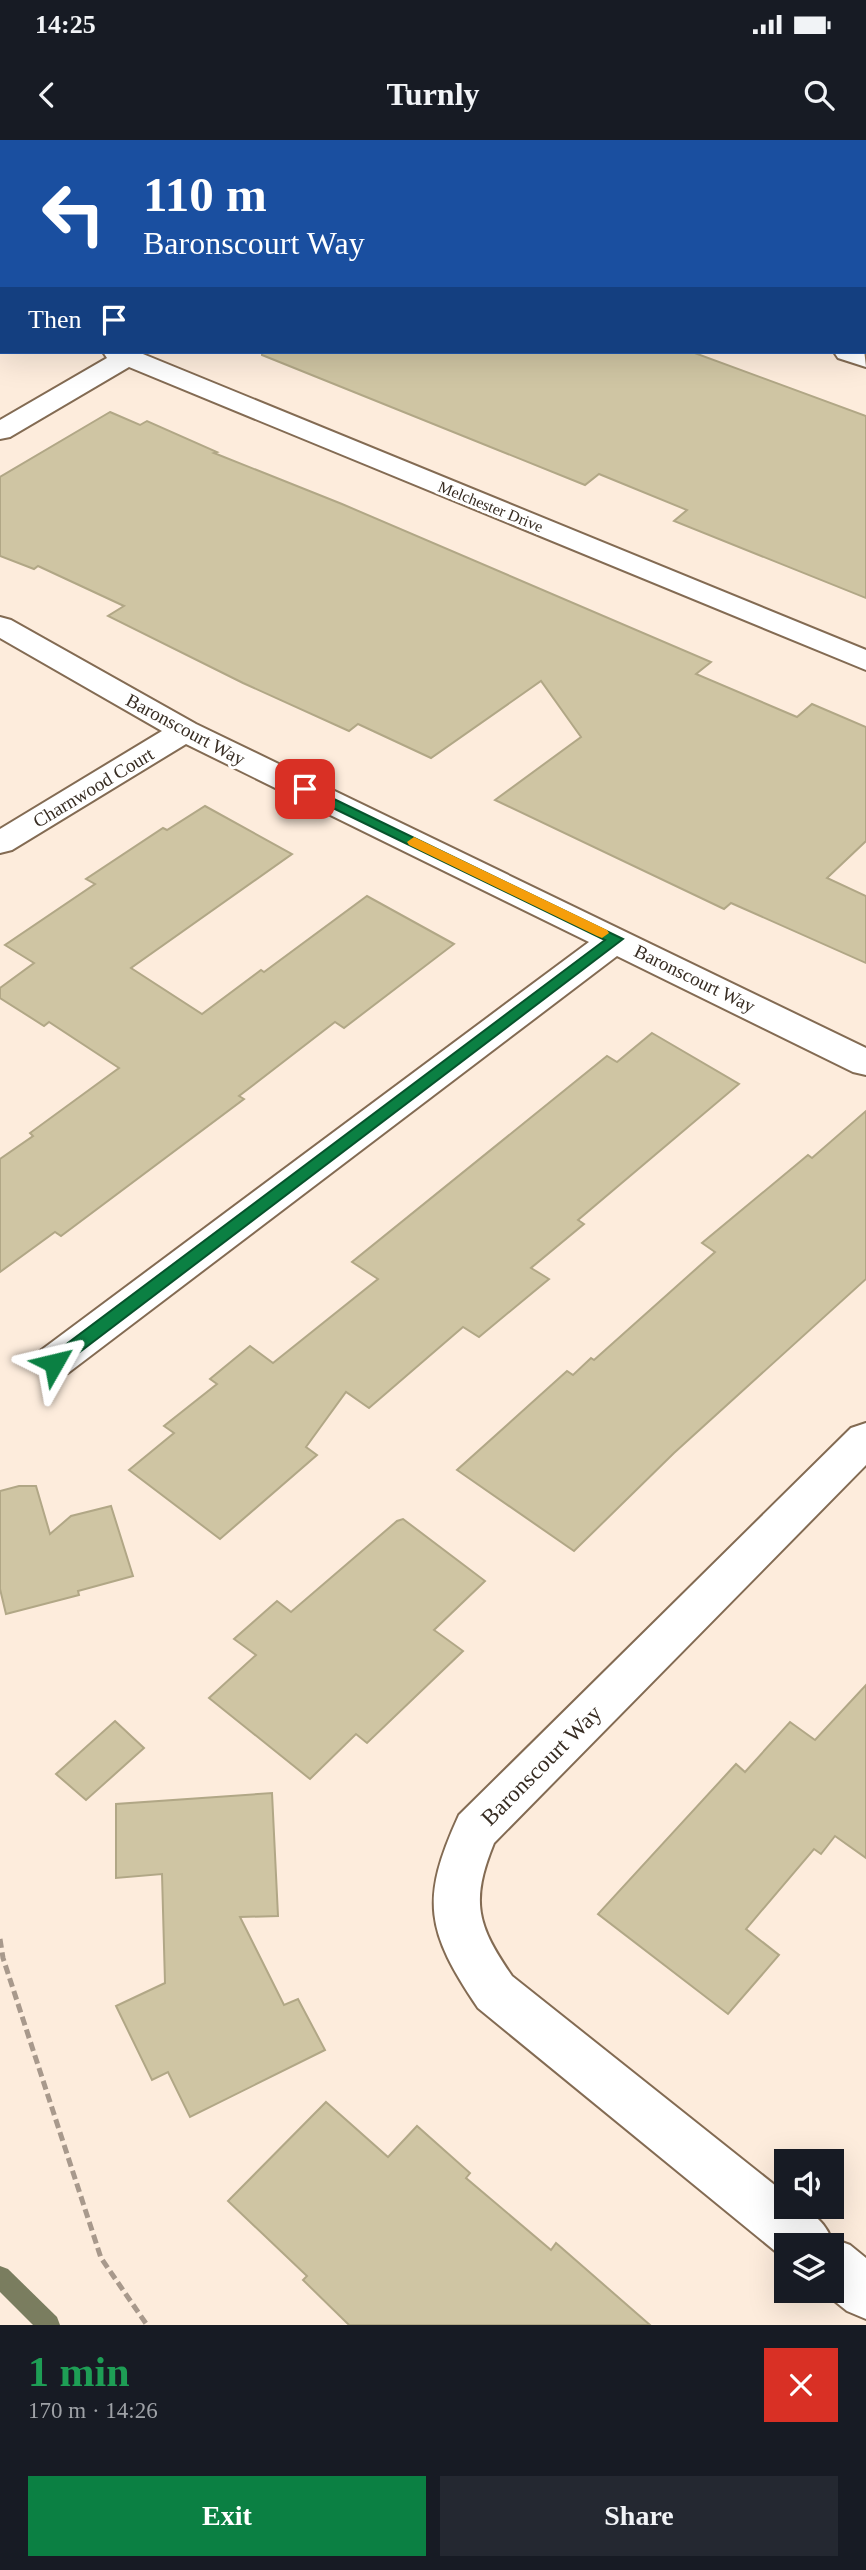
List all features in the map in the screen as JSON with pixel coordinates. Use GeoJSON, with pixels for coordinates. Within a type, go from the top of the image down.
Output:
{"type":"FeatureCollection","features":[{"type":"Feature","properties":{"kind":"street"},"geometry":{"type":"LineString","coordinates":[[0,430],[121,355]]}},
{"type":"Feature","properties":{"kind":"street","name":"Melchester Drive"},"geometry":{"type":"LineString","coordinates":[[121,355],[866,660]]}},
{"type":"Feature","properties":{"kind":"street","name":"Baronscourt Way"},"geometry":{"type":"LineString","coordinates":[[0,626],[186,731],[866,1063]]}},
{"type":"Feature","properties":{"kind":"street","name":"Charnwood Court"},"geometry":{"type":"LineString","coordinates":[[0,843],[186,731]]}},
{"type":"Feature","properties":{"kind":"street"},"geometry":{"type":"LineString","coordinates":[[54,1363],[616,939]]}},
{"type":"Feature","properties":{"kind":"street","name":"Baronscourt Way"},"geometry":{"type":"LineString","coordinates":[[793,2233],[495,1992],[468,1954],[455,1912],[459,1869],[476,1830],[866,1439]]}},
{"type":"Feature","properties":{"kind":"street"},"geometry":{"type":"LineString","coordinates":[[844,2274],[866,2292]]}},
{"type":"Feature","properties":{"kind":"path"},"geometry":{"type":"LineString","coordinates":[[0,1939],[101,2258],[147,2325]]}},
{"type":"Feature","properties":{"kind":"building"},"geometry":{"type":"Polygon","coordinates":[[[697,354],[866,416],[866,598],[674,521],[687,510],[599,474],[585,485],[262,355],[697,354]]]}},
{"type":"Feature","properties":{"kind":"building"},"geometry":{"type":"Polygon","coordinates":[[[110,412],[140,425],[147,421],[217,452],[214,453],[342,504],[711,662],[696,674],[797,717],[812,704],[866,727],[866,841],[827,878],[866,896],[866,963],[731,903],[724,909],[495,800],[581,737],[541,681],[431,758],[358,724],[349,731],[243,683],[108,616],[124,606],[38,566],[34,569],[0,556],[0,477],[110,412]]]}},
{"type":"Feature","properties":{"kind":"building"},"geometry":{"type":"Polygon","coordinates":[[[205,806],[292,854],[131,968],[202,1014],[367,896],[454,944],[344,1028],[335,1022],[239,1096],[244,1099],[61,1236],[55,1232],[0,1272],[0,1159],[33,1136],[30,1133],[119,1068],[49,1022],[44,1026],[0,998],[0,988],[34,963],[5,945],[95,884],[86,879],[163,828],[167,830],[205,806]]]}},
{"type":"Feature","properties":{"kind":"building"},"geometry":{"type":"Polygon","coordinates":[[[652,1033],[739,1084],[578,1220],[584,1224],[531,1268],[549,1279],[479,1337],[463,1327],[369,1408],[346,1392],[306,1447],[317,1455],[220,1539],[129,1470],[174,1433],[164,1426],[217,1384],[210,1379],[250,1346],[273,1363],[378,1279],[352,1262],[607,1056],[617,1062],[652,1033]]]}},
{"type":"Feature","properties":{"kind":"building"},"geometry":{"type":"Polygon","coordinates":[[[866,1111],[866,1279],[674,1453],[574,1551],[457,1470],[567,1371],[573,1375],[591,1358],[594,1360],[715,1252],[702,1243],[808,1155],[812,1158],[866,1111]]]}},
{"type":"Feature","properties":{"kind":"building"},"geometry":{"type":"Polygon","coordinates":[[[19,1486],[36,1486],[50,1534],[71,1516],[111,1506],[133,1576],[78,1591],[79,1595],[6,1614],[0,1589],[0,1491],[19,1486]]]}},
{"type":"Feature","properties":{"kind":"building"},"geometry":{"type":"Polygon","coordinates":[[[403,1519],[485,1581],[434,1630],[463,1651],[367,1743],[356,1734],[310,1779],[209,1698],[256,1655],[234,1639],[277,1601],[291,1612],[397,1521],[403,1519]]]}},
{"type":"Feature","properties":{"kind":"building"},"geometry":{"type":"Polygon","coordinates":[[[866,1685],[866,1858],[835,1836],[821,1854],[814,1849],[746,1929],[779,1955],[728,2014],[598,1914],[736,1764],[745,1772],[790,1722],[815,1740],[866,1685]]]}},
{"type":"Feature","properties":{"kind":"building"},"geometry":{"type":"Polygon","coordinates":[[[115,1721],[144,1748],[86,1800],[56,1774],[115,1721]]]}},
{"type":"Feature","properties":{"kind":"building"},"geometry":{"type":"Polygon","coordinates":[[[272,1793],[278,1916],[240,1917],[284,2005],[298,1999],[325,2050],[190,2117],[168,2072],[152,2080],[116,2006],[165,1983],[162,1874],[116,1878],[116,1804],[272,1793]]]}},
{"type":"Feature","properties":{"kind":"building"},"geometry":{"type":"Polygon","coordinates":[[[326,2102],[388,2157],[417,2126],[470,2173],[466,2178],[551,2250],[556,2243],[650,2325],[349,2325],[303,2280],[307,2276],[228,2201],[326,2102]]]}},
{"type":"Feature","properties":{"kind":"waterway"},"geometry":{"type":"LineString","coordinates":[[0,2277],[49,2325]]}},
{"type":"Feature","properties":{"kind":"slow traffic"},"geometry":{"type":"LineString","coordinates":[[414,842],[602,933]]}},
{"type":"Feature","properties":{"kind":"route"},"geometry":{"type":"LineString","coordinates":[[54,1363],[616,939],[305,789]]}}]}
